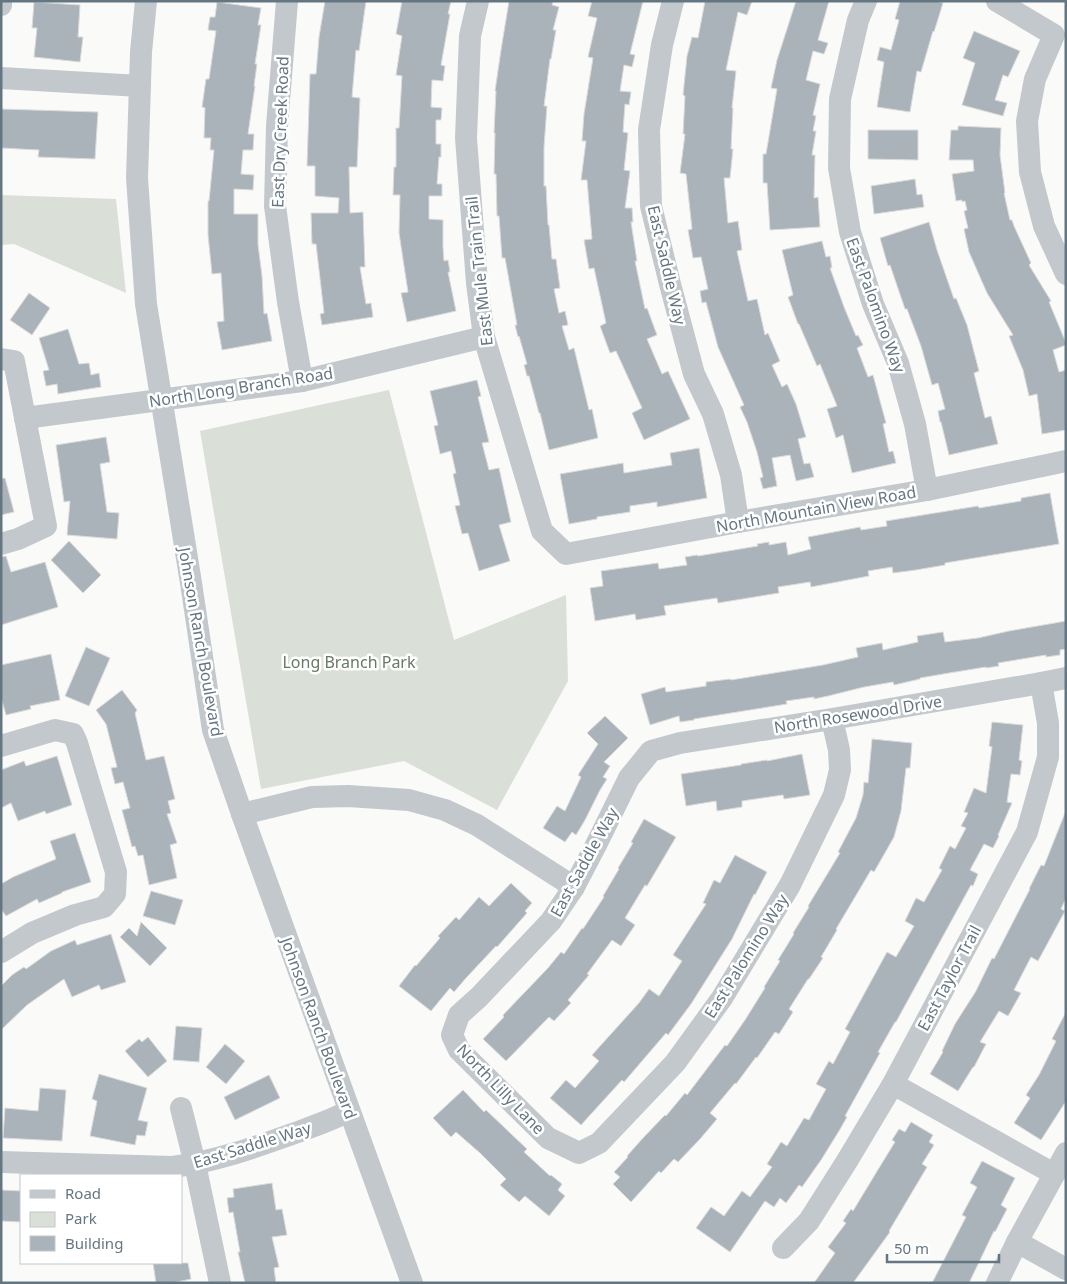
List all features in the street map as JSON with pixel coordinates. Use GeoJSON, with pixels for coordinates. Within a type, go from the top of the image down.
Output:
{"type":"FeatureCollection","features":[{"type":"Feature","properties":{"kind":"street","name":"Johnson Ranch Boulevard"},"geometry":{"type":"LineString","coordinates":[[146,1],[141,52],[137,178],[146,304],[213,730],[412,1283]]}},
{"type":"Feature","properties":{"kind":"street","name":"East Dry Creek Road"},"geometry":{"type":"LineString","coordinates":[[287,1],[277,126],[275,206],[288,302],[302,381]]}},
{"type":"Feature","properties":{"kind":"street","name":"East Mule Train Trail"},"geometry":{"type":"LineString","coordinates":[[478,1],[470,36],[466,138],[477,283],[484,337],[542,531],[566,554]]}},
{"type":"Feature","properties":{"kind":"street","name":"East Saddle Way"},"geometry":{"type":"LineString","coordinates":[[673,1],[662,45],[649,130],[652,206],[694,374],[714,414],[728,466],[738,522]]}},
{"type":"Feature","properties":{"kind":"street","name":"East Palomino Way"},"geometry":{"type":"LineString","coordinates":[[866,1],[858,20],[840,99],[838,168],[850,232],[872,304],[898,363],[915,424],[928,490]]}},
{"type":"Feature","properties":{"kind":"street"},"geometry":{"type":"LineString","coordinates":[[997,1],[1054,35],[1035,79],[1027,121],[1032,181],[1044,226],[1066,274]]}},
{"type":"Feature","properties":{"kind":"street"},"geometry":{"type":"LineString","coordinates":[[1,78],[140,86]]}},
{"type":"Feature","properties":{"kind":"street","name":"North Long Branch Road"},"geometry":{"type":"LineString","coordinates":[[25,418],[302,381],[484,337]]}},
{"type":"Feature","properties":{"kind":"street"},"geometry":{"type":"LineString","coordinates":[[1,544],[18,539],[46,526],[25,418],[8,360]]}},
{"type":"Feature","properties":{"kind":"street","name":"North Mountain View Road"},"geometry":{"type":"LineString","coordinates":[[566,554],[738,522],[928,490],[1066,461]]}},
{"type":"Feature","properties":{"kind":"street","name":"North Rosewood Drive"},"geometry":{"type":"LineString","coordinates":[[651,751],[680,743],[1041,684],[1066,678]]}},
{"type":"Feature","properties":{"kind":"street","name":"East Taylor Trail"},"geometry":{"type":"LineString","coordinates":[[783,1248],[809,1221],[893,1084],[1027,832],[1048,758],[1048,723],[1041,684]]}},
{"type":"Feature","properties":{"kind":"street","name":"East Palomino Way"},"geometry":{"type":"LineString","coordinates":[[579,1154],[599,1143],[675,1063],[722,998],[790,885],[834,795],[840,770],[839,750],[832,719]]}},
{"type":"Feature","properties":{"kind":"street"},"geometry":{"type":"LineString","coordinates":[[1,746],[55,730],[73,734],[116,872],[115,894],[104,907],[75,915],[32,933],[1,952]]}},
{"type":"Feature","properties":{"kind":"street","name":"East Saddle Way"},"geometry":{"type":"LineString","coordinates":[[452,1035],[459,1015],[480,997],[551,921],[574,886],[629,778],[651,751]]}},
{"type":"Feature","properties":{"kind":"street"},"geometry":{"type":"LineString","coordinates":[[242,814],[312,797],[348,796],[409,800],[444,810],[477,825],[574,886]]}},
{"type":"Feature","properties":{"kind":"street","name":"North Lilly Lane"},"geometry":{"type":"LineString","coordinates":[[452,1035],[460,1050],[548,1138],[579,1154]]}},
{"type":"Feature","properties":{"kind":"street"},"geometry":{"type":"LineString","coordinates":[[893,1084],[1054,1174]]}},
{"type":"Feature","properties":{"kind":"street"},"geometry":{"type":"LineString","coordinates":[[181,1108],[220,1283]]}},
{"type":"Feature","properties":{"kind":"street","name":"East Saddle Way"},"geometry":{"type":"LineString","coordinates":[[1,1162],[172,1167],[195,1164],[271,1142],[337,1118],[349,1111]]}},
{"type":"Feature","properties":{"kind":"street"},"geometry":{"type":"LineString","coordinates":[[997,1283],[1017,1242],[1066,1153]]}},
{"type":"Feature","properties":{"kind":"street"},"geometry":{"type":"LineString","coordinates":[[1017,1242],[1066,1269]]}},
{"type":"Feature","properties":{"kind":"green space"},"geometry":{"type":"Polygon","coordinates":[[[1,195],[116,199],[126,293],[14,244],[1,245],[1,195]]]}},
{"type":"Feature","properties":{"kind":"green space","name":"Long Branch Park"},"geometry":{"type":"Polygon","coordinates":[[[389,390],[454,640],[566,595],[568,681],[497,810],[404,761],[261,789],[200,431],[389,390]]]}},
{"type":"Feature","properties":{"kind":"building"},"geometry":{"type":"Polygon","coordinates":[[[325,1],[366,1],[359,51],[356,50],[352,97],[360,98],[357,167],[349,167],[350,213],[363,212],[365,267],[360,267],[366,304],[371,303],[373,317],[322,325],[320,314],[324,313],[316,244],[312,244],[311,213],[338,213],[339,198],[315,196],[315,166],[307,166],[310,74],[316,74],[319,37],[325,1]]]}},
{"type":"Feature","properties":{"kind":"building"},"geometry":{"type":"Polygon","coordinates":[[[402,1],[451,1],[441,65],[445,66],[443,81],[432,80],[431,107],[442,108],[441,120],[436,120],[436,144],[441,144],[437,184],[442,184],[442,196],[429,196],[429,219],[443,220],[444,261],[448,260],[450,272],[448,272],[456,311],[407,322],[401,293],[408,292],[399,233],[400,195],[393,195],[394,167],[396,167],[396,128],[399,128],[402,76],[396,75],[402,36],[396,34],[402,1]]]}},
{"type":"Feature","properties":{"kind":"building"},"geometry":{"type":"Polygon","coordinates":[[[509,1],[553,1],[552,5],[559,7],[553,30],[556,30],[544,106],[547,106],[544,186],[546,186],[552,259],[556,259],[560,288],[554,289],[559,313],[565,311],[568,325],[562,326],[569,350],[574,348],[589,410],[592,409],[598,438],[549,450],[540,413],[524,365],[527,364],[515,325],[517,325],[505,258],[502,258],[499,216],[497,216],[496,174],[494,174],[495,91],[509,1]]]}},
{"type":"Feature","properties":{"kind":"building"},"geometry":{"type":"Polygon","coordinates":[[[592,1],[643,1],[630,54],[635,55],[632,67],[624,65],[620,91],[631,92],[629,105],[625,104],[623,132],[628,133],[624,170],[630,171],[625,208],[632,208],[633,222],[631,222],[637,261],[635,261],[645,309],[647,308],[657,335],[647,339],[662,374],[668,371],[690,419],[644,440],[632,413],[642,408],[616,351],[610,353],[600,326],[606,323],[594,268],[589,269],[584,240],[592,239],[587,180],[581,180],[586,141],[582,141],[584,114],[593,58],[588,57],[597,18],[588,16],[592,1]]]}},
{"type":"Feature","properties":{"kind":"building"},"geometry":{"type":"Polygon","coordinates":[[[705,1],[752,1],[747,15],[738,12],[726,70],[736,71],[732,108],[731,149],[733,149],[730,178],[724,178],[728,223],[738,221],[742,250],[737,251],[748,301],[757,299],[765,335],[768,333],[780,361],[772,365],[782,387],[787,384],[796,404],[806,437],[798,439],[804,464],[810,463],[814,477],[796,481],[790,455],[772,458],[777,486],[763,489],[760,478],[763,477],[757,452],[740,407],[744,405],[718,347],[706,302],[702,303],[700,291],[708,289],[701,257],[693,258],[688,230],[692,229],[686,174],[680,173],[685,134],[683,134],[685,96],[683,95],[687,56],[692,37],[698,38],[705,1]]]}},
{"type":"Feature","properties":{"kind":"building"},"geometry":{"type":"Polygon","coordinates":[[[796,1],[829,1],[818,40],[828,43],[824,54],[813,51],[806,80],[820,84],[813,115],[816,116],[813,131],[816,131],[812,155],[815,155],[814,198],[818,197],[820,227],[770,230],[767,183],[763,183],[763,154],[766,154],[777,89],[771,88],[777,60],[796,1]]]}},
{"type":"Feature","properties":{"kind":"building"},"geometry":{"type":"Polygon","coordinates":[[[900,1],[936,1],[943,3],[921,72],[917,71],[910,112],[877,107],[884,62],[877,60],[880,47],[891,50],[899,20],[895,19],[900,1]]]}},
{"type":"Feature","properties":{"kind":"building"},"geometry":{"type":"Polygon","coordinates":[[[34,2],[80,5],[78,37],[83,37],[80,62],[34,57],[37,28],[32,28],[34,2]]]}},
{"type":"Feature","properties":{"kind":"building"},"geometry":{"type":"Polygon","coordinates":[[[217,2],[261,8],[258,25],[261,25],[255,64],[257,64],[255,86],[248,134],[254,134],[253,150],[243,150],[241,174],[254,175],[253,190],[234,189],[234,214],[258,214],[258,244],[264,314],[267,313],[272,341],[222,350],[217,322],[224,321],[221,273],[212,274],[208,235],[208,201],[214,150],[210,150],[211,138],[204,138],[205,108],[202,107],[206,79],[209,79],[216,31],[208,30],[210,17],[215,17],[217,2]]]}},
{"type":"Feature","properties":{"kind":"building"},"geometry":{"type":"Polygon","coordinates":[[[974,31],[1020,51],[1008,77],[1003,75],[995,100],[1007,103],[1003,116],[962,105],[975,63],[963,58],[974,31]]]}},
{"type":"Feature","properties":{"kind":"building"},"geometry":{"type":"Polygon","coordinates":[[[1,109],[98,112],[95,159],[38,157],[39,150],[1,148],[1,109]]]}},
{"type":"Feature","properties":{"kind":"building"},"geometry":{"type":"Polygon","coordinates":[[[958,126],[1001,128],[1000,155],[1004,193],[1010,220],[1012,220],[1031,263],[1029,265],[1051,301],[1049,302],[1066,343],[1066,345],[1053,350],[1059,372],[1066,370],[1066,430],[1042,434],[1037,394],[1029,396],[1023,370],[1009,336],[1013,335],[987,293],[969,252],[964,229],[968,228],[964,211],[967,210],[965,201],[956,201],[952,174],[974,171],[973,160],[949,160],[951,130],[958,130],[958,126]]]}},
{"type":"Feature","properties":{"kind":"building"},"geometry":{"type":"Polygon","coordinates":[[[868,130],[918,130],[918,160],[868,159],[868,130]]]}},
{"type":"Feature","properties":{"kind":"building"},"geometry":{"type":"Polygon","coordinates":[[[915,179],[917,195],[922,194],[924,207],[874,214],[871,186],[915,179]]]}},
{"type":"Feature","properties":{"kind":"building"},"geometry":{"type":"Polygon","coordinates":[[[929,222],[954,299],[956,298],[967,325],[979,371],[974,373],[985,418],[991,416],[998,444],[949,455],[938,411],[945,409],[938,383],[932,385],[921,346],[907,309],[905,309],[890,265],[888,266],[880,238],[929,222]]]}},
{"type":"Feature","properties":{"kind":"building"},"geometry":{"type":"Polygon","coordinates":[[[822,241],[826,257],[830,256],[832,268],[830,268],[844,307],[856,336],[858,335],[863,345],[857,348],[868,377],[873,375],[886,423],[883,424],[889,452],[893,451],[896,463],[852,473],[843,435],[836,438],[827,409],[837,406],[820,364],[817,366],[798,324],[788,297],[793,295],[782,250],[822,241]]]}},
{"type":"Feature","properties":{"kind":"building"},"geometry":{"type":"Polygon","coordinates":[[[29,293],[50,308],[32,335],[10,320],[29,293]]]}},
{"type":"Feature","properties":{"kind":"building"},"geometry":{"type":"Polygon","coordinates":[[[68,329],[79,364],[89,363],[91,375],[99,373],[101,387],[58,394],[57,384],[46,386],[43,371],[49,370],[39,338],[68,329]]]}},
{"type":"Feature","properties":{"kind":"building"},"geometry":{"type":"Polygon","coordinates":[[[477,380],[481,396],[478,397],[489,442],[482,443],[489,470],[499,468],[511,522],[499,525],[510,561],[479,571],[468,533],[462,534],[455,506],[460,505],[453,474],[456,473],[451,451],[440,454],[434,426],[438,425],[430,391],[477,380]]]}},
{"type":"Feature","properties":{"kind":"building"},"geometry":{"type":"Polygon","coordinates":[[[106,437],[110,462],[100,464],[107,512],[119,513],[117,539],[67,535],[70,501],[64,502],[56,445],[106,437]]]}},
{"type":"Feature","properties":{"kind":"building"},"geometry":{"type":"Polygon","coordinates":[[[699,448],[707,498],[657,507],[657,502],[630,506],[630,512],[569,524],[560,474],[623,463],[624,473],[672,465],[670,453],[699,448]]]}},
{"type":"Feature","properties":{"kind":"building"},"geometry":{"type":"Polygon","coordinates":[[[5,478],[14,512],[1,515],[1,479],[5,478]]]}},
{"type":"Feature","properties":{"kind":"building"},"geometry":{"type":"Polygon","coordinates":[[[1050,493],[1059,544],[945,563],[945,565],[916,570],[893,573],[892,567],[868,571],[869,576],[811,587],[810,582],[778,587],[779,593],[718,603],[717,598],[664,606],[666,615],[636,620],[635,614],[595,621],[590,588],[603,586],[601,571],[658,563],[659,569],[687,565],[685,557],[758,546],[757,544],[769,542],[769,545],[786,542],[788,555],[811,549],[808,537],[860,527],[861,530],[887,526],[886,521],[1021,501],[1021,498],[1050,493]]]}},
{"type":"Feature","properties":{"kind":"building"},"geometry":{"type":"Polygon","coordinates":[[[69,541],[101,575],[83,593],[51,560],[69,541]]]}},
{"type":"Feature","properties":{"kind":"building"},"geometry":{"type":"Polygon","coordinates":[[[6,556],[11,572],[45,562],[58,607],[1,625],[1,557],[6,556]]]}},
{"type":"Feature","properties":{"kind":"building"},"geometry":{"type":"Polygon","coordinates":[[[1066,621],[1066,649],[1060,650],[1060,655],[1046,657],[1046,655],[998,663],[999,666],[920,678],[894,685],[893,682],[864,687],[814,699],[814,697],[786,701],[787,704],[694,720],[680,722],[679,716],[650,725],[641,694],[665,687],[666,692],[706,686],[706,682],[731,680],[823,665],[858,657],[856,648],[882,643],[883,650],[918,642],[917,636],[943,632],[945,642],[978,638],[1066,621]]]}},
{"type":"Feature","properties":{"kind":"building"},"geometry":{"type":"Polygon","coordinates":[[[86,647],[110,658],[89,706],[65,696],[86,647]]]}},
{"type":"Feature","properties":{"kind":"building"},"geometry":{"type":"Polygon","coordinates":[[[51,654],[60,700],[30,706],[31,709],[6,715],[1,697],[1,665],[51,654]]]}},
{"type":"Feature","properties":{"kind":"building"},"geometry":{"type":"Polygon","coordinates":[[[122,690],[137,710],[135,713],[146,760],[164,756],[175,799],[168,801],[171,813],[167,814],[177,843],[170,845],[177,878],[149,885],[143,855],[138,856],[135,846],[132,847],[122,810],[130,808],[123,782],[115,784],[111,768],[117,767],[106,724],[96,710],[122,690]]]}},
{"type":"Feature","properties":{"kind":"building"},"geometry":{"type":"Polygon","coordinates":[[[605,716],[628,738],[604,762],[610,766],[603,777],[607,779],[576,835],[572,832],[565,842],[543,828],[557,806],[565,811],[581,777],[578,775],[598,744],[587,733],[605,716]]]}},
{"type":"Feature","properties":{"kind":"building"},"geometry":{"type":"Polygon","coordinates":[[[992,722],[1023,725],[1019,760],[1022,761],[1020,775],[1011,774],[1007,802],[1012,803],[999,836],[993,848],[984,844],[970,870],[978,874],[973,886],[971,885],[878,1052],[880,1053],[845,1116],[847,1117],[821,1160],[802,1187],[799,1185],[786,1203],[780,1198],[774,1207],[765,1201],[730,1252],[696,1228],[711,1207],[724,1216],[742,1191],[750,1197],[772,1167],[767,1164],[781,1142],[787,1146],[804,1118],[809,1120],[826,1089],[816,1084],[829,1061],[833,1064],[850,1032],[845,1029],[887,952],[896,957],[914,926],[905,921],[916,898],[924,902],[942,870],[939,868],[950,846],[955,849],[966,828],[961,826],[968,813],[964,812],[974,788],[986,793],[992,747],[989,746],[992,722]]]}},
{"type":"Feature","properties":{"kind":"building"},"geometry":{"type":"Polygon","coordinates":[[[872,739],[912,743],[910,768],[906,768],[901,811],[894,837],[874,872],[871,870],[836,929],[821,957],[823,958],[789,1009],[793,1012],[779,1034],[775,1032],[757,1058],[710,1113],[717,1119],[700,1139],[678,1162],[674,1159],[661,1173],[659,1171],[631,1202],[613,1184],[620,1177],[614,1172],[685,1093],[687,1095],[725,1045],[727,1046],[765,988],[808,906],[840,853],[838,852],[856,818],[863,795],[864,782],[868,783],[872,739]]]}},
{"type":"Feature","properties":{"kind":"building"},"geometry":{"type":"Polygon","coordinates":[[[802,754],[810,795],[784,799],[783,795],[742,801],[742,807],[717,811],[716,801],[686,806],[681,774],[802,754]]]}},
{"type":"Feature","properties":{"kind":"building"},"geometry":{"type":"Polygon","coordinates":[[[57,756],[72,805],[46,814],[45,811],[18,821],[11,803],[1,808],[1,770],[24,761],[26,766],[57,756]]]}},
{"type":"Feature","properties":{"kind":"building"},"geometry":{"type":"Polygon","coordinates":[[[1065,813],[1066,898],[1061,909],[1065,911],[1038,961],[1031,957],[1014,990],[1021,993],[1008,1016],[999,1011],[980,1042],[986,1044],[958,1091],[930,1074],[943,1052],[955,1024],[976,991],[992,958],[994,959],[1041,865],[1044,866],[1065,813]]]}},
{"type":"Feature","properties":{"kind":"building"},"geometry":{"type":"Polygon","coordinates":[[[644,819],[676,837],[647,886],[645,885],[625,918],[635,925],[621,946],[612,940],[587,974],[589,975],[568,1000],[571,1003],[554,1021],[549,1017],[506,1061],[483,1039],[561,952],[564,954],[583,929],[604,897],[644,819]]]}},
{"type":"Feature","properties":{"kind":"building"},"geometry":{"type":"Polygon","coordinates":[[[75,833],[91,882],[62,892],[39,903],[37,899],[6,916],[1,909],[1,884],[56,859],[50,841],[75,833]]]}},
{"type":"Feature","properties":{"kind":"building"},"geometry":{"type":"Polygon","coordinates":[[[735,855],[767,872],[732,939],[691,1004],[668,1035],[666,1033],[624,1082],[622,1080],[581,1125],[550,1098],[566,1080],[575,1088],[599,1061],[592,1055],[639,1003],[649,989],[659,996],[682,961],[673,955],[706,904],[703,903],[714,880],[720,883],[735,855]]]}},
{"type":"Feature","properties":{"kind":"building"},"geometry":{"type":"Polygon","coordinates":[[[511,883],[532,903],[525,911],[527,913],[454,992],[450,988],[431,1011],[399,986],[440,938],[438,936],[456,917],[459,920],[479,897],[489,906],[511,883]]]}},
{"type":"Feature","properties":{"kind":"building"},"geometry":{"type":"Polygon","coordinates":[[[151,891],[183,900],[175,925],[143,916],[151,891]]]}},
{"type":"Feature","properties":{"kind":"building"},"geometry":{"type":"Polygon","coordinates":[[[141,922],[167,948],[150,966],[120,937],[129,928],[137,936],[141,922]]]}},
{"type":"Feature","properties":{"kind":"building"},"geometry":{"type":"Polygon","coordinates":[[[111,934],[126,982],[101,990],[99,985],[72,997],[64,979],[27,1005],[1,1030],[1,986],[12,975],[24,967],[26,969],[51,951],[75,940],[77,945],[111,934]]]}},
{"type":"Feature","properties":{"kind":"building"},"geometry":{"type":"Polygon","coordinates":[[[1066,1012],[1066,1101],[1041,1140],[1014,1123],[1030,1098],[1026,1095],[1039,1075],[1056,1041],[1052,1039],[1066,1012]]]}},
{"type":"Feature","properties":{"kind":"building"},"geometry":{"type":"Polygon","coordinates":[[[176,1026],[202,1028],[199,1062],[173,1060],[176,1026]]]}},
{"type":"Feature","properties":{"kind":"building"},"geometry":{"type":"Polygon","coordinates":[[[148,1037],[167,1061],[148,1077],[125,1051],[139,1039],[142,1042],[148,1037]]]}},
{"type":"Feature","properties":{"kind":"building"},"geometry":{"type":"Polygon","coordinates":[[[225,1044],[245,1061],[226,1084],[206,1067],[225,1044]]]}},
{"type":"Feature","properties":{"kind":"building"},"geometry":{"type":"Polygon","coordinates":[[[99,1074],[147,1088],[138,1120],[148,1122],[145,1136],[137,1135],[135,1145],[90,1136],[97,1101],[92,1099],[99,1074]]]}},
{"type":"Feature","properties":{"kind":"building"},"geometry":{"type":"Polygon","coordinates":[[[269,1075],[280,1098],[235,1120],[224,1097],[269,1075]]]}},
{"type":"Feature","properties":{"kind":"building"},"geometry":{"type":"Polygon","coordinates":[[[40,1088],[66,1090],[62,1141],[3,1138],[5,1108],[38,1111],[40,1088]]]}},
{"type":"Feature","properties":{"kind":"building"},"geometry":{"type":"Polygon","coordinates":[[[463,1090],[484,1112],[486,1110],[527,1149],[524,1152],[550,1176],[562,1184],[558,1190],[565,1196],[549,1216],[525,1196],[519,1202],[500,1185],[506,1179],[480,1153],[456,1132],[451,1137],[433,1118],[463,1090]]]}},
{"type":"Feature","properties":{"kind":"building"},"geometry":{"type":"Polygon","coordinates":[[[911,1122],[933,1135],[929,1142],[934,1145],[922,1164],[927,1167],[890,1232],[853,1283],[814,1283],[835,1253],[828,1247],[846,1223],[843,1221],[851,1209],[853,1211],[895,1142],[892,1140],[899,1129],[905,1132],[911,1122]]]}},
{"type":"Feature","properties":{"kind":"building"},"geometry":{"type":"Polygon","coordinates":[[[982,1161],[1015,1178],[1001,1205],[1007,1209],[994,1231],[969,1283],[932,1283],[966,1217],[962,1215],[977,1187],[970,1183],[982,1161]]]}},
{"type":"Feature","properties":{"kind":"building"},"geometry":{"type":"Polygon","coordinates":[[[272,1183],[276,1210],[282,1209],[287,1235],[272,1237],[279,1267],[274,1268],[276,1283],[245,1283],[238,1252],[240,1252],[233,1212],[229,1213],[227,1198],[234,1197],[233,1189],[272,1183]]]}},
{"type":"Feature","properties":{"kind":"building"},"geometry":{"type":"Polygon","coordinates":[[[1,1190],[20,1191],[20,1222],[1,1221],[1,1190]]]}},
{"type":"Feature","properties":{"kind":"building"},"geometry":{"type":"Polygon","coordinates":[[[188,1263],[191,1279],[172,1283],[156,1283],[153,1264],[188,1263]]]}}]}
